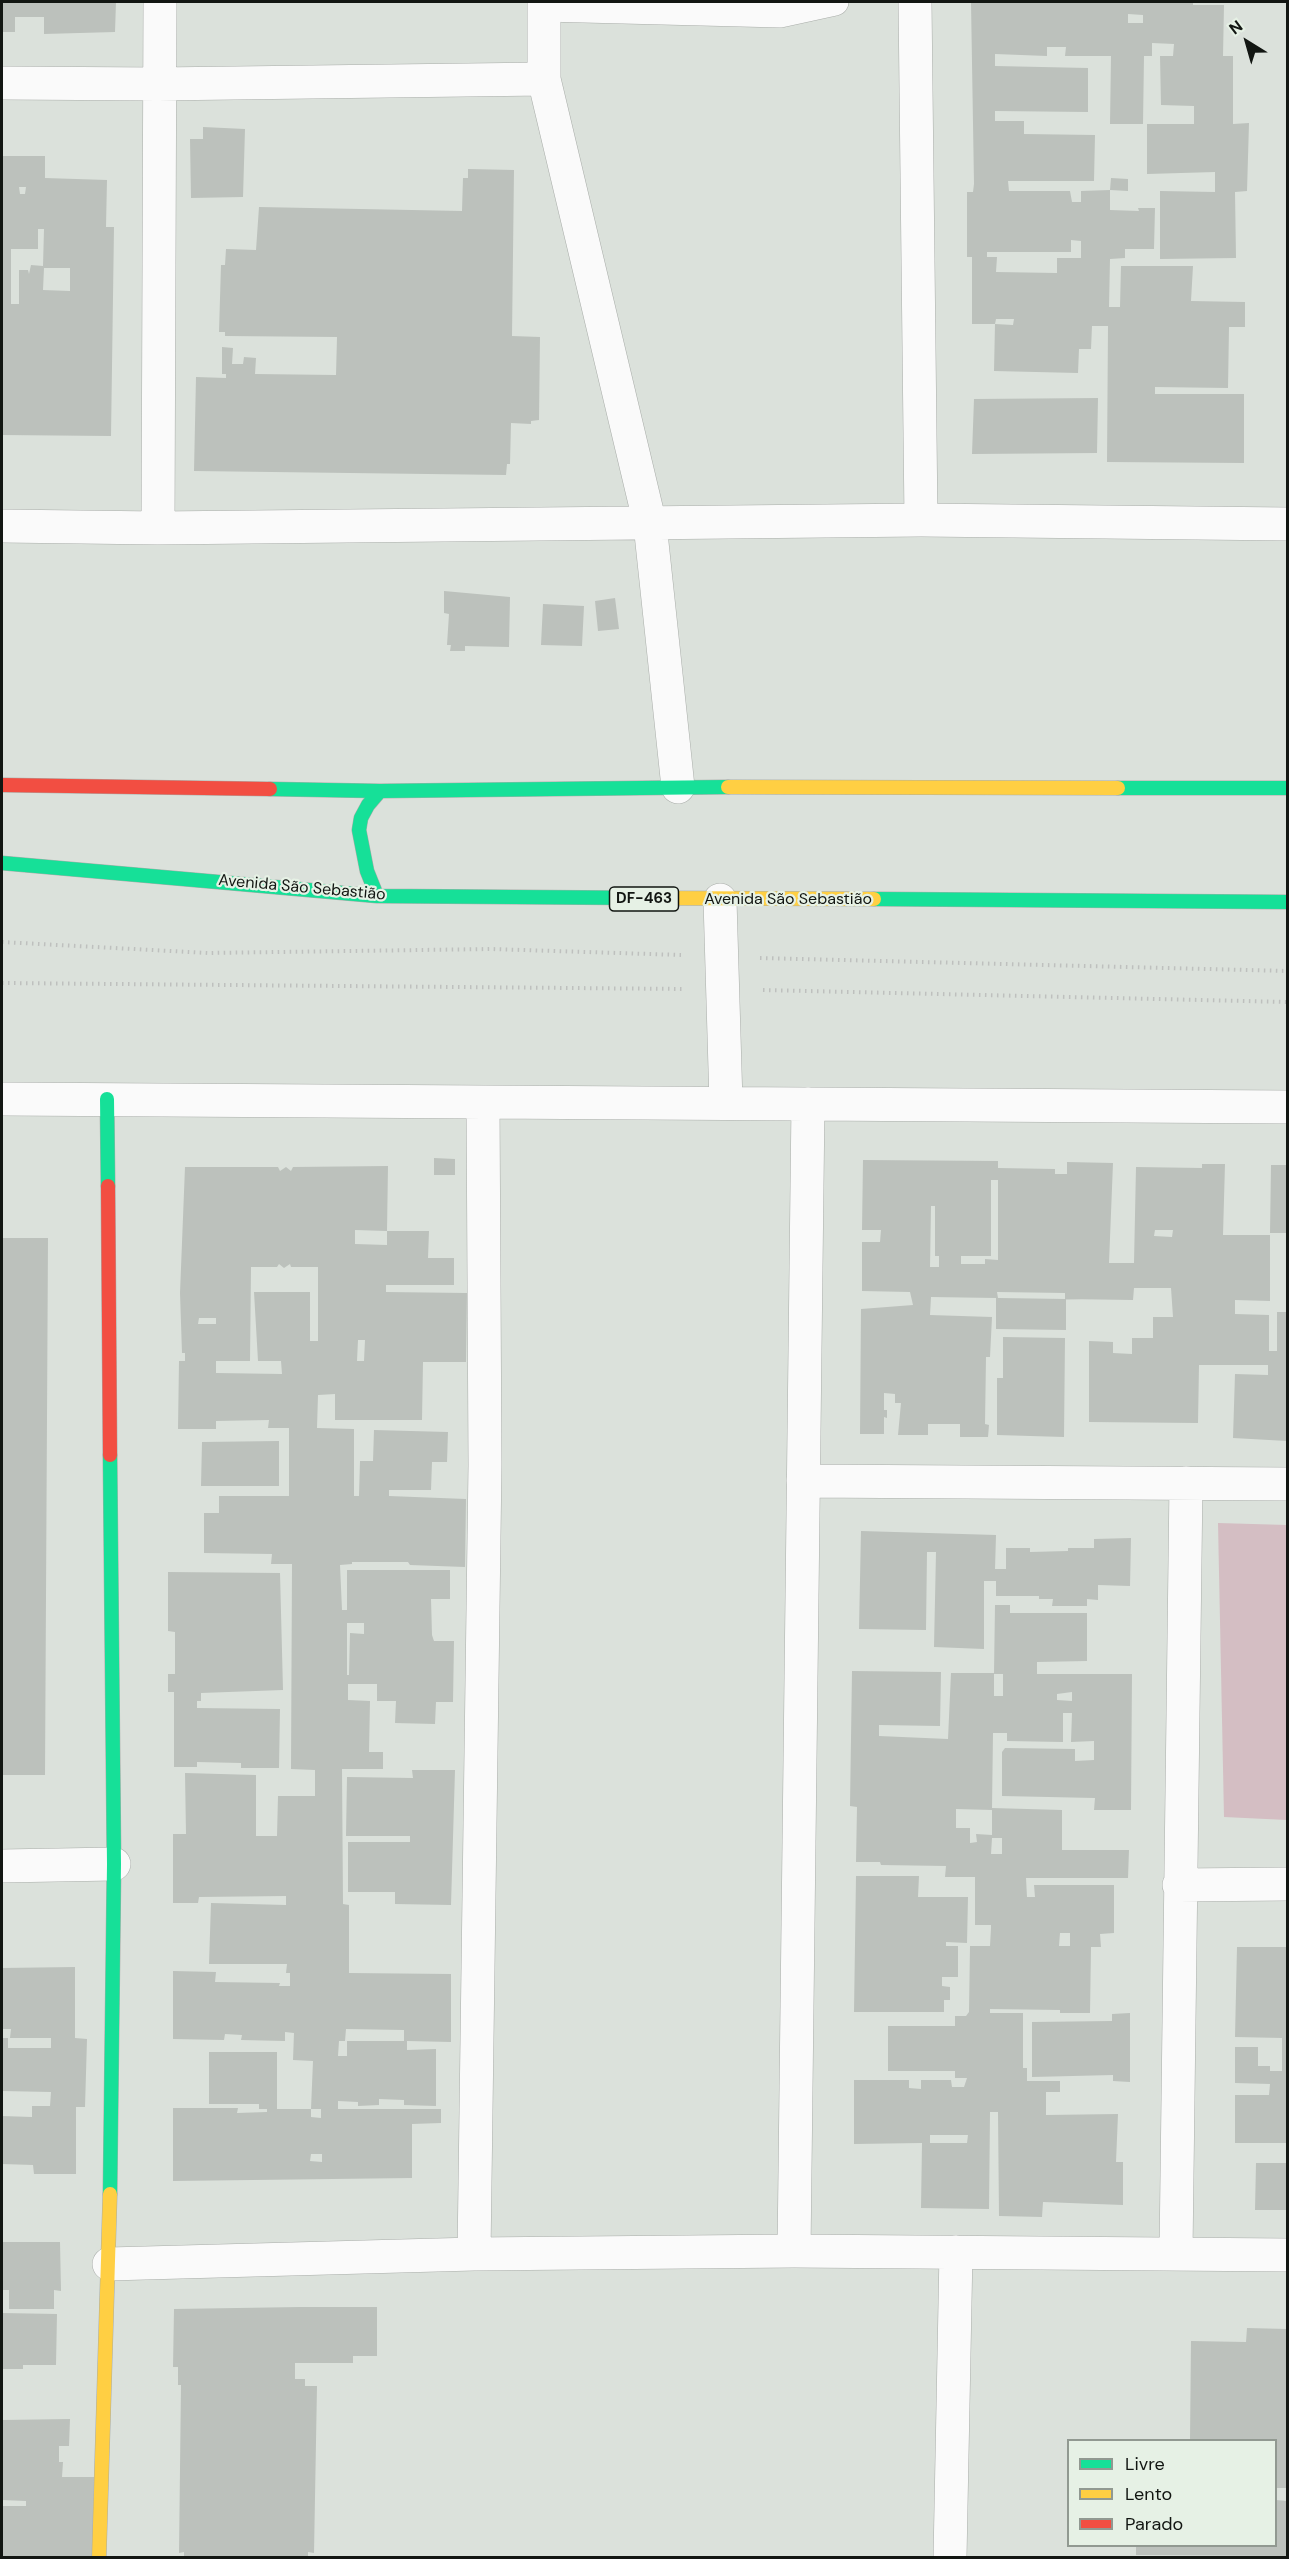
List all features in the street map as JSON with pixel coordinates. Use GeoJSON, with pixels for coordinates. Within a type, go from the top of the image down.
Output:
{"type":"FeatureCollection","features":[{"type":"Feature","properties":{"kind":"main road"},"geometry":{"type":"LineString","coordinates":[[2,785],[380,791],[678,787],[1287,788]]}},
{"type":"Feature","properties":{"kind":"main road"},"geometry":{"type":"LineString","coordinates":[[377,896],[367,871],[359,830],[368,805],[380,791]]}},
{"type":"Feature","properties":{"kind":"main road","name":"Avenida São Sebastião"},"geometry":{"type":"LineString","coordinates":[[2,863],[377,896],[1287,902]]}},
{"type":"Feature","properties":{"kind":"main road"},"geometry":{"type":"LineString","coordinates":[[99,2558],[109,2264],[114,1864],[107,1099]]}},
{"type":"Feature","properties":{"kind":"street"},"geometry":{"type":"LineString","coordinates":[[158,528],[160,2]]}},
{"type":"Feature","properties":{"kind":"street"},"geometry":{"type":"LineString","coordinates":[[915,2],[921,519]]}},
{"type":"Feature","properties":{"kind":"street"},"geometry":{"type":"LineString","coordinates":[[544,5],[544,79],[651,524],[678,787]]}},
{"type":"Feature","properties":{"kind":"street"},"geometry":{"type":"LineString","coordinates":[[2,83],[158,84],[544,79]]}},
{"type":"Feature","properties":{"kind":"street"},"geometry":{"type":"LineString","coordinates":[[2,526],[158,528],[651,524],[921,519],[1287,524],[1287,512]]}},
{"type":"Feature","properties":{"kind":"street"},"geometry":{"type":"LineString","coordinates":[[720,900],[726,1103]]}},
{"type":"Feature","properties":{"kind":"street"},"geometry":{"type":"LineString","coordinates":[[2,1099],[1287,1107]]}},
{"type":"Feature","properties":{"kind":"street"},"geometry":{"type":"LineString","coordinates":[[474,2254],[485,1465],[483,1102]]}},
{"type":"Feature","properties":{"kind":"street"},"geometry":{"type":"LineString","coordinates":[[794,2251],[808,1104]]}},
{"type":"Feature","properties":{"kind":"street"},"geometry":{"type":"LineString","coordinates":[[803,1481],[1287,1484]]}},
{"type":"Feature","properties":{"kind":"street"},"geometry":{"type":"LineString","coordinates":[[1176,2252],[1186,1483]]}},
{"type":"Feature","properties":{"kind":"street"},"geometry":{"type":"LineString","coordinates":[[2,1866],[114,1864]]}},
{"type":"Feature","properties":{"kind":"street"},"geometry":{"type":"LineString","coordinates":[[1179,1885],[1287,1884]]}},
{"type":"Feature","properties":{"kind":"street"},"geometry":{"type":"LineString","coordinates":[[109,2264],[474,2254],[794,2251],[1287,2254]]}},
{"type":"Feature","properties":{"kind":"street"},"geometry":{"type":"LineString","coordinates":[[950,2558],[956,2252]]}},
{"type":"Feature","properties":{"kind":"lane"},"geometry":{"type":"LineString","coordinates":[[544,5],[780,14],[835,2]]}},
{"type":"Feature","properties":{"kind":"path"},"geometry":{"type":"LineString","coordinates":[[2,942],[208,953],[491,949],[1287,971]]}},
{"type":"Feature","properties":{"kind":"path"},"geometry":{"type":"LineString","coordinates":[[2,983],[723,990],[1287,1002]]}},
{"type":"Feature","properties":{"kind":"shaded area"},"geometry":{"type":"Polygon","coordinates":[[[1218,1523],[1287,1525],[1287,1820],[1224,1817],[1218,1523]]]}},
{"type":"Feature","properties":{"kind":"building"},"geometry":{"type":"Polygon","coordinates":[[[2,2],[116,2],[115,32],[44,34],[44,17],[15,17],[15,32],[2,32],[2,2]]]}},
{"type":"Feature","properties":{"kind":"building"},"geometry":{"type":"Polygon","coordinates":[[[971,2],[1193,2],[1193,5],[1224,5],[1223,56],[1233,56],[1233,124],[1249,123],[1247,191],[1235,192],[1236,258],[1160,259],[1160,191],[1215,192],[1215,172],[1147,174],[1147,124],[1194,124],[1194,106],[1161,105],[1160,56],[1173,56],[1174,44],[1152,43],[1152,56],[1144,56],[1143,124],[1110,124],[1111,56],[1065,56],[1066,47],[1047,47],[1047,56],[995,54],[995,66],[1088,68],[1088,112],[995,111],[995,121],[1024,121],[1024,134],[1095,135],[1094,181],[1008,181],[1009,191],[1070,191],[1072,202],[1081,202],[1081,191],[1110,190],[1110,210],[1139,211],[1138,208],[1155,208],[1154,249],[1125,249],[1125,258],[1110,259],[1109,307],[1120,307],[1121,266],[1193,266],[1191,301],[1245,302],[1245,327],[1229,327],[1228,388],[1155,387],[1155,394],[1244,394],[1244,463],[1107,462],[1108,326],[1092,326],[1091,349],[1079,349],[1078,373],[994,371],[995,324],[972,324],[972,257],[967,257],[967,192],[973,192],[971,2]],[[1128,14],[1128,23],[1143,23],[1143,15],[1128,14]],[[1071,240],[1071,252],[987,252],[987,257],[997,257],[996,272],[1057,273],[1057,258],[1081,258],[1081,241],[1071,240]],[[996,319],[995,324],[1013,325],[1014,319],[996,319]]]}},
{"type":"Feature","properties":{"kind":"building"},"geometry":{"type":"Polygon","coordinates":[[[203,127],[245,129],[243,197],[191,198],[190,139],[203,139],[203,127]]]}},
{"type":"Feature","properties":{"kind":"building"},"geometry":{"type":"Polygon","coordinates":[[[2,156],[45,156],[45,178],[107,180],[106,227],[114,227],[111,436],[2,435],[2,156]],[[19,187],[20,194],[25,194],[26,187],[19,187]],[[38,229],[38,249],[11,249],[11,304],[19,304],[19,270],[28,270],[29,274],[31,265],[43,266],[44,229],[38,229]],[[44,268],[43,290],[70,291],[70,268],[44,268]]]}},
{"type":"Feature","properties":{"kind":"building"},"geometry":{"type":"Polygon","coordinates":[[[468,169],[514,170],[512,336],[540,337],[539,420],[531,421],[531,424],[511,423],[510,464],[507,464],[506,475],[194,471],[196,377],[226,378],[226,374],[222,374],[222,347],[233,348],[232,364],[243,364],[244,357],[256,358],[255,374],[336,375],[337,337],[225,336],[225,332],[219,332],[221,265],[225,265],[226,249],[256,250],[259,207],[462,211],[463,178],[468,178],[468,169]]]}},
{"type":"Feature","properties":{"kind":"building"},"geometry":{"type":"Polygon","coordinates":[[[1111,178],[1128,179],[1128,191],[1110,190],[1111,178]]]}},
{"type":"Feature","properties":{"kind":"building"},"geometry":{"type":"Polygon","coordinates":[[[1098,398],[1097,453],[972,454],[974,399],[1098,398]]]}},
{"type":"Feature","properties":{"kind":"building"},"geometry":{"type":"Polygon","coordinates":[[[444,591],[510,597],[509,647],[465,646],[465,651],[450,651],[451,645],[447,645],[449,614],[444,613],[444,591]]]}},
{"type":"Feature","properties":{"kind":"building"},"geometry":{"type":"Polygon","coordinates":[[[615,598],[619,629],[598,631],[595,601],[615,598]]]}},
{"type":"Feature","properties":{"kind":"building"},"geometry":{"type":"Polygon","coordinates":[[[543,604],[584,606],[582,646],[541,645],[543,604]]]}},
{"type":"Feature","properties":{"kind":"building"},"geometry":{"type":"Polygon","coordinates":[[[434,1158],[455,1159],[455,1175],[434,1175],[434,1158]]]}},
{"type":"Feature","properties":{"kind":"building"},"geometry":{"type":"Polygon","coordinates":[[[863,1160],[998,1161],[998,1168],[1055,1169],[1055,1174],[1067,1174],[1067,1162],[1113,1163],[1109,1263],[1134,1263],[1136,1167],[1202,1168],[1202,1164],[1225,1164],[1223,1235],[1270,1235],[1270,1301],[1235,1300],[1235,1314],[1269,1315],[1269,1351],[1277,1351],[1277,1312],[1287,1312],[1287,1441],[1233,1438],[1235,1374],[1268,1375],[1268,1365],[1199,1365],[1198,1423],[1089,1422],[1089,1341],[1113,1342],[1113,1353],[1132,1354],[1132,1338],[1153,1338],[1153,1317],[1173,1317],[1171,1288],[1134,1288],[1133,1300],[1066,1299],[1066,1330],[996,1329],[996,1298],[931,1297],[930,1315],[992,1317],[990,1357],[986,1357],[985,1424],[989,1425],[988,1437],[960,1437],[960,1424],[928,1424],[928,1435],[898,1435],[901,1403],[895,1403],[895,1394],[884,1393],[884,1410],[887,1410],[887,1418],[884,1417],[884,1434],[860,1434],[861,1309],[913,1305],[910,1292],[862,1291],[862,1242],[880,1242],[881,1230],[862,1230],[863,1160]],[[991,1180],[991,1256],[961,1256],[961,1264],[985,1264],[985,1259],[998,1260],[998,1180],[991,1180]],[[931,1206],[930,1267],[939,1267],[939,1256],[935,1256],[935,1206],[931,1206]],[[1155,1230],[1154,1236],[1172,1237],[1173,1230],[1155,1230]],[[997,1292],[998,1298],[1065,1299],[1065,1293],[997,1292]]]}},
{"type":"Feature","properties":{"kind":"building"},"geometry":{"type":"Polygon","coordinates":[[[1271,1165],[1287,1165],[1287,1233],[1270,1233],[1271,1165]]]}},
{"type":"Feature","properties":{"kind":"building"},"geometry":{"type":"Polygon","coordinates":[[[388,1166],[387,1231],[429,1231],[428,1258],[454,1258],[454,1285],[386,1285],[386,1292],[467,1293],[466,1362],[423,1362],[422,1420],[335,1420],[335,1394],[318,1395],[317,1428],[354,1429],[354,1496],[359,1496],[360,1461],[373,1461],[374,1430],[448,1432],[447,1462],[432,1462],[431,1490],[389,1490],[389,1496],[466,1499],[465,1567],[410,1565],[408,1562],[352,1562],[352,1564],[340,1565],[342,1610],[347,1610],[347,1570],[450,1570],[450,1599],[431,1599],[432,1635],[434,1641],[454,1641],[453,1702],[436,1702],[435,1724],[395,1723],[396,1701],[377,1701],[377,1684],[348,1684],[348,1700],[370,1701],[369,1752],[383,1752],[383,1769],[342,1769],[343,1904],[349,1905],[349,1973],[451,1974],[451,2042],[407,2041],[407,2050],[436,2049],[436,2106],[404,2105],[404,2100],[379,2099],[379,2105],[358,2106],[358,2102],[338,2101],[338,2109],[441,2109],[441,2123],[412,2124],[412,2178],[173,2181],[173,2108],[238,2108],[237,2113],[267,2112],[267,2109],[259,2109],[259,2104],[209,2104],[209,2052],[277,2052],[277,2109],[311,2109],[313,2061],[293,2060],[294,2033],[285,2032],[285,2041],[241,2040],[242,2035],[225,2034],[224,2040],[173,2039],[173,1971],[216,1972],[215,1982],[280,1983],[279,1986],[290,1986],[290,1973],[286,1973],[287,1964],[209,1964],[211,1903],[286,1905],[286,1896],[199,1897],[198,1903],[173,1903],[173,1834],[186,1834],[185,1773],[256,1775],[256,1836],[277,1836],[278,1796],[315,1796],[315,1770],[291,1769],[292,1564],[271,1564],[272,1554],[204,1553],[204,1513],[219,1513],[219,1496],[289,1496],[289,1428],[268,1428],[269,1420],[216,1421],[216,1429],[178,1429],[179,1361],[185,1361],[185,1353],[182,1353],[180,1293],[185,1167],[278,1167],[280,1171],[286,1167],[291,1171],[293,1167],[388,1166]],[[355,1230],[355,1244],[387,1245],[387,1231],[355,1230]],[[279,1264],[277,1267],[251,1267],[250,1361],[216,1361],[216,1373],[282,1374],[281,1361],[258,1361],[254,1292],[310,1292],[310,1341],[318,1341],[318,1267],[291,1267],[290,1264],[284,1268],[279,1264]],[[199,1318],[198,1324],[216,1324],[216,1318],[199,1318]],[[358,1340],[357,1361],[364,1361],[365,1340],[358,1340]],[[347,1623],[347,1675],[349,1675],[350,1633],[364,1634],[364,1623],[347,1623]],[[346,2029],[345,2041],[339,2041],[338,2056],[347,2056],[347,2041],[404,2041],[404,2030],[346,2029]],[[311,2109],[311,2117],[321,2118],[321,2109],[311,2109]],[[311,2154],[310,2161],[322,2162],[322,2154],[311,2154]]]}},
{"type":"Feature","properties":{"kind":"building"},"geometry":{"type":"Polygon","coordinates":[[[2,1238],[48,1238],[45,1775],[2,1775],[2,1238]]]}},
{"type":"Feature","properties":{"kind":"building"},"geometry":{"type":"Polygon","coordinates":[[[1003,1337],[1065,1338],[1064,1437],[997,1435],[997,1378],[1003,1378],[1003,1337]]]}},
{"type":"Feature","properties":{"kind":"building"},"geometry":{"type":"Polygon","coordinates":[[[279,1441],[279,1486],[201,1486],[202,1442],[279,1441]]]}},
{"type":"Feature","properties":{"kind":"building"},"geometry":{"type":"Polygon","coordinates":[[[861,1531],[996,1535],[995,1569],[1006,1569],[1006,1548],[1030,1548],[1030,1552],[1068,1551],[1068,1548],[1094,1548],[1094,1539],[1131,1538],[1130,1586],[1098,1585],[1098,1600],[1087,1599],[1087,1606],[1052,1606],[1053,1599],[1039,1599],[1039,1596],[996,1596],[996,1581],[984,1581],[984,1649],[934,1647],[936,1552],[927,1552],[926,1630],[859,1629],[861,1531]]]}},
{"type":"Feature","properties":{"kind":"building"},"geometry":{"type":"Polygon","coordinates":[[[168,1572],[280,1573],[283,1690],[201,1693],[201,1701],[197,1701],[197,1708],[280,1709],[279,1768],[241,1768],[241,1763],[197,1762],[197,1767],[174,1767],[174,1692],[168,1692],[168,1674],[175,1674],[175,1632],[168,1631],[168,1572]]]}},
{"type":"Feature","properties":{"kind":"building"},"geometry":{"type":"Polygon","coordinates":[[[995,1605],[1010,1605],[1010,1613],[1087,1613],[1087,1661],[1037,1662],[1037,1674],[1132,1674],[1131,1810],[1094,1810],[1095,1798],[1002,1796],[1002,1752],[1005,1748],[1075,1749],[1075,1761],[1094,1760],[1094,1741],[1071,1742],[1072,1713],[1063,1713],[1063,1742],[1007,1741],[1007,1733],[993,1733],[992,1808],[1062,1810],[1062,1850],[1129,1850],[1128,1878],[1026,1878],[1027,1897],[1035,1897],[1034,1885],[1114,1885],[1114,1933],[1100,1934],[1101,1947],[1091,1947],[1090,2013],[990,2009],[990,2013],[1023,2013],[1023,2068],[1027,2068],[1027,2081],[1060,2081],[1060,2092],[1046,2092],[1046,2115],[1118,2114],[1116,2162],[1123,2162],[1123,2205],[1043,2202],[1042,2217],[999,2216],[998,2112],[990,2112],[989,2209],[921,2208],[922,2143],[854,2144],[854,2080],[909,2080],[909,2088],[921,2089],[921,2080],[951,2080],[952,2087],[964,2087],[967,2078],[955,2078],[955,2071],[888,2071],[888,2026],[955,2026],[955,2016],[966,2016],[969,2012],[970,1946],[990,1946],[991,1925],[975,1925],[975,1877],[945,1877],[946,1866],[881,1865],[880,1862],[856,1862],[857,1807],[850,1806],[852,1671],[941,1672],[940,1726],[879,1725],[879,1736],[948,1739],[951,1673],[994,1673],[995,1605]],[[994,1674],[994,1696],[1003,1696],[1003,1674],[994,1674]],[[1072,1692],[1057,1694],[1057,1700],[1072,1701],[1072,1692]],[[956,1809],[956,1828],[970,1828],[970,1843],[977,1842],[976,1834],[992,1835],[992,1810],[956,1809]],[[992,1838],[991,1854],[1002,1854],[1002,1838],[992,1838]],[[1060,1933],[1059,1946],[1070,1946],[1070,1933],[1060,1933]],[[930,2135],[930,2143],[967,2143],[968,2135],[930,2135]]]}},
{"type":"Feature","properties":{"kind":"building"},"geometry":{"type":"Polygon","coordinates":[[[412,1770],[455,1770],[451,1905],[395,1904],[395,1892],[348,1892],[348,1842],[410,1842],[410,1836],[346,1836],[347,1777],[413,1778],[412,1770]]]}},
{"type":"Feature","properties":{"kind":"building"},"geometry":{"type":"Polygon","coordinates":[[[856,1876],[919,1876],[918,1897],[968,1897],[967,1943],[946,1942],[946,1946],[958,1946],[958,1977],[942,1977],[942,1986],[950,1987],[950,2000],[944,2000],[944,2012],[854,2012],[856,1876]]]}},
{"type":"Feature","properties":{"kind":"building"},"geometry":{"type":"Polygon","coordinates":[[[1237,1947],[1287,1947],[1287,2143],[1235,2143],[1235,2095],[1269,2095],[1270,2084],[1235,2083],[1235,2047],[1258,2047],[1258,2066],[1270,2066],[1270,2071],[1282,2071],[1282,2038],[1235,2037],[1237,1947]]]}},
{"type":"Feature","properties":{"kind":"building"},"geometry":{"type":"Polygon","coordinates":[[[75,1967],[75,2038],[87,2039],[85,2107],[76,2107],[76,2174],[34,2174],[33,2165],[2,2164],[2,2116],[32,2117],[32,2106],[50,2106],[51,2092],[2,2091],[2,2038],[8,2038],[8,2048],[51,2048],[51,2038],[10,2038],[11,2029],[2,2029],[2,1968],[75,1967]]]}},
{"type":"Feature","properties":{"kind":"building"},"geometry":{"type":"Polygon","coordinates":[[[1130,2013],[1130,2082],[1113,2081],[1113,2075],[1032,2077],[1032,2022],[1112,2021],[1112,2014],[1130,2013]]]}},
{"type":"Feature","properties":{"kind":"building"},"geometry":{"type":"Polygon","coordinates":[[[1256,2163],[1287,2163],[1287,2210],[1255,2210],[1256,2163]]]}},
{"type":"Feature","properties":{"kind":"building"},"geometry":{"type":"Polygon","coordinates":[[[2,2242],[60,2242],[61,2291],[54,2290],[54,2309],[9,2309],[9,2290],[2,2290],[2,2242]]]}},
{"type":"Feature","properties":{"kind":"building"},"geometry":{"type":"Polygon","coordinates":[[[377,2307],[377,2356],[353,2356],[353,2363],[295,2363],[295,2379],[305,2379],[305,2386],[317,2386],[314,2553],[308,2552],[308,2558],[184,2558],[184,2552],[179,2553],[181,2385],[178,2385],[178,2367],[173,2367],[174,2309],[377,2307]]]}},
{"type":"Feature","properties":{"kind":"building"},"geometry":{"type":"Polygon","coordinates":[[[2,2313],[57,2314],[56,2365],[23,2365],[23,2369],[2,2369],[2,2313]]]}},
{"type":"Feature","properties":{"kind":"building"},"geometry":{"type":"Polygon","coordinates":[[[1247,2328],[1287,2329],[1287,2488],[1277,2488],[1277,2439],[1190,2439],[1191,2341],[1246,2342],[1247,2328]]]}},
{"type":"Feature","properties":{"kind":"building"},"geometry":{"type":"Polygon","coordinates":[[[70,2419],[69,2446],[59,2446],[59,2462],[63,2462],[62,2477],[94,2477],[93,2558],[2,2558],[2,2506],[26,2506],[26,2501],[2,2500],[2,2420],[70,2419]]]}},
{"type":"Feature","properties":{"kind":"building"},"geometry":{"type":"Polygon","coordinates":[[[1277,2500],[1287,2501],[1287,2556],[1136,2555],[1136,2547],[1277,2547],[1277,2500]]]}},
{"type":"Feature","properties":{"kind":"traffic: fast"},"geometry":{"type":"LineString","coordinates":[[270,789],[380,791],[728,787]]}},
{"type":"Feature","properties":{"kind":"traffic: fast"},"geometry":{"type":"LineString","coordinates":[[1118,788],[1288,788]]}},
{"type":"Feature","properties":{"kind":"traffic: fast"},"geometry":{"type":"LineString","coordinates":[[377,896],[367,871],[359,830],[361,818],[380,791]]}},
{"type":"Feature","properties":{"kind":"traffic: fast"},"geometry":{"type":"LineString","coordinates":[[2,863],[377,896],[650,898]]}},
{"type":"Feature","properties":{"kind":"traffic: fast"},"geometry":{"type":"LineString","coordinates":[[874,899],[1288,902]]}},
{"type":"Feature","properties":{"kind":"traffic: fast"},"geometry":{"type":"LineString","coordinates":[[107,1099],[108,1186]]}},
{"type":"Feature","properties":{"kind":"traffic: fast"},"geometry":{"type":"LineString","coordinates":[[110,1455],[114,1864],[110,2194]]}},
{"type":"Feature","properties":{"kind":"traffic: slow"},"geometry":{"type":"LineString","coordinates":[[728,787],[1118,788]]}},
{"type":"Feature","properties":{"kind":"traffic: slow"},"geometry":{"type":"LineString","coordinates":[[650,898],[874,899]]}},
{"type":"Feature","properties":{"kind":"traffic: slow"},"geometry":{"type":"LineString","coordinates":[[99,2558],[110,2194]]}},
{"type":"Feature","properties":{"kind":"traffic: jam"},"geometry":{"type":"LineString","coordinates":[[2,785],[270,789]]}},
{"type":"Feature","properties":{"kind":"traffic: jam"},"geometry":{"type":"LineString","coordinates":[[108,1186],[110,1455]]}}]}
